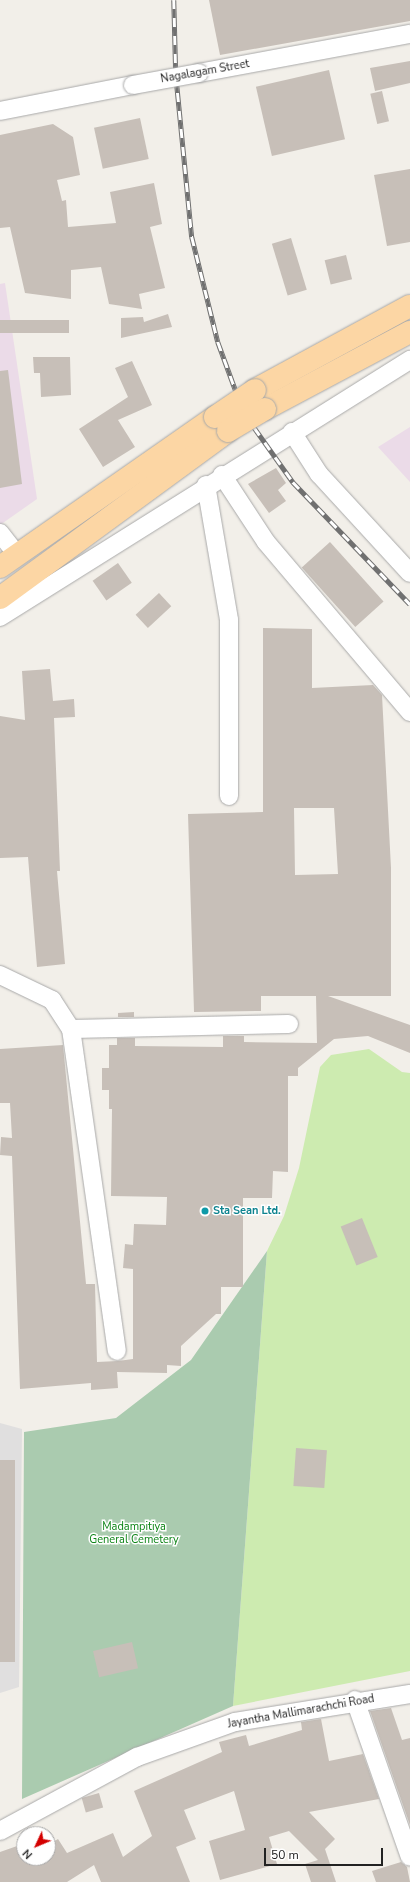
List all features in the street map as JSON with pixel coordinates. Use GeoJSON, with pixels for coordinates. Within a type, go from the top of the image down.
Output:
{"type":"FeatureCollection","features":[{"type":"Feature","properties":{"kind":"main road"},"geometry":{"type":"LineString","coordinates":[[0,598],[221,424],[255,390],[410,306]]}},
{"type":"Feature","properties":{"kind":"main road"},"geometry":{"type":"LineString","coordinates":[[8,561],[221,424],[265,409],[410,332]]}},
{"type":"Feature","properties":{"kind":"street","name":"Nagalagam Street"},"geometry":{"type":"LineString","coordinates":[[0,111],[410,34]]}},
{"type":"Feature","properties":{"kind":"street"},"geometry":{"type":"LineString","coordinates":[[0,617],[206,485],[410,360]]}},
{"type":"Feature","properties":{"kind":"street"},"geometry":{"type":"LineString","coordinates":[[292,432],[319,474],[410,573]]}},
{"type":"Feature","properties":{"kind":"street"},"geometry":{"type":"LineString","coordinates":[[222,475],[266,542],[410,712]]}},
{"type":"Feature","properties":{"kind":"street"},"geometry":{"type":"LineString","coordinates":[[206,485],[229,620],[229,796]]}},
{"type":"Feature","properties":{"kind":"street"},"geometry":{"type":"LineString","coordinates":[[0,533],[8,561]]}},
{"type":"Feature","properties":{"kind":"street"},"geometry":{"type":"LineString","coordinates":[[0,975],[52,1000],[72,1029],[117,1351]]}},
{"type":"Feature","properties":{"kind":"street"},"geometry":{"type":"LineString","coordinates":[[72,1029],[289,1024]]}},
{"type":"Feature","properties":{"kind":"street","name":"Jayantha Mallimarachchi Road"},"geometry":{"type":"LineString","coordinates":[[0,1831],[137,1757],[234,1722],[355,1700],[407,1698]]}},
{"type":"Feature","properties":{"kind":"street"},"geometry":{"type":"LineString","coordinates":[[355,1700],[410,1857]]}},
{"type":"Feature","properties":{"kind":"shaded area"},"geometry":{"type":"Polygon","coordinates":[[[5,283],[37,499],[0,525],[0,284],[5,283]]]}},
{"type":"Feature","properties":{"kind":"shaded area"},"geometry":{"type":"Polygon","coordinates":[[[410,427],[410,482],[378,447],[410,427]]]}},
{"type":"Feature","properties":{"kind":"shaded area"},"geometry":{"type":"Polygon","coordinates":[[[0,1423],[22,1429],[19,1687],[0,1693],[0,1423]]]}},
{"type":"Feature","properties":{"kind":"green space"},"geometry":{"type":"Polygon","coordinates":[[[369,1049],[402,1072],[410,1073],[410,1671],[233,1706],[267,1251],[284,1216],[299,1168],[320,1067],[331,1055],[369,1049]]]}},
{"type":"Feature","properties":{"kind":"green space","name":"Madampitiya General Cemetery"},"geometry":{"type":"Polygon","coordinates":[[[267,1251],[233,1706],[22,1799],[24,1432],[116,1418],[191,1360],[267,1251]]]}},
{"type":"Feature","properties":{"kind":"building"},"geometry":{"type":"Polygon","coordinates":[[[209,0],[410,0],[410,21],[220,55],[209,0]]]}},
{"type":"Feature","properties":{"kind":"building"},"geometry":{"type":"Polygon","coordinates":[[[410,61],[410,83],[375,91],[370,68],[410,61]]]}},
{"type":"Feature","properties":{"kind":"building"},"geometry":{"type":"Polygon","coordinates":[[[329,70],[345,139],[272,156],[256,87],[329,70]]]}},
{"type":"Feature","properties":{"kind":"building"},"geometry":{"type":"Polygon","coordinates":[[[382,91],[389,121],[377,124],[370,94],[382,91]]]}},
{"type":"Feature","properties":{"kind":"building"},"geometry":{"type":"Polygon","coordinates":[[[140,118],[149,159],[103,169],[94,128],[140,118]]]}},
{"type":"Feature","properties":{"kind":"building"},"geometry":{"type":"Polygon","coordinates":[[[53,124],[73,137],[80,175],[57,180],[62,201],[66,200],[68,227],[116,223],[110,192],[154,183],[162,224],[150,227],[165,288],[139,294],[142,309],[109,304],[101,267],[71,270],[71,299],[25,293],[10,227],[0,228],[0,135],[53,124]]]}},
{"type":"Feature","properties":{"kind":"building"},"geometry":{"type":"Polygon","coordinates":[[[410,169],[410,242],[387,246],[374,175],[410,169]]]}},
{"type":"Feature","properties":{"kind":"building"},"geometry":{"type":"Polygon","coordinates":[[[291,238],[307,290],[288,295],[272,244],[291,238]]]}},
{"type":"Feature","properties":{"kind":"building"},"geometry":{"type":"Polygon","coordinates":[[[346,255],[352,279],[331,285],[325,260],[346,255]]]}},
{"type":"Feature","properties":{"kind":"building"},"geometry":{"type":"Polygon","coordinates":[[[168,314],[172,327],[121,338],[121,318],[143,317],[144,322],[168,314]]]}},
{"type":"Feature","properties":{"kind":"building"},"geometry":{"type":"Polygon","coordinates":[[[0,320],[69,320],[69,333],[0,333],[0,320]]]}},
{"type":"Feature","properties":{"kind":"building"},"geometry":{"type":"Polygon","coordinates":[[[33,357],[70,357],[71,395],[41,397],[40,373],[34,373],[33,357]]]}},
{"type":"Feature","properties":{"kind":"building"},"geometry":{"type":"Polygon","coordinates":[[[132,361],[152,405],[118,420],[135,447],[103,467],[79,429],[128,397],[115,368],[132,361]]]}},
{"type":"Feature","properties":{"kind":"building"},"geometry":{"type":"Polygon","coordinates":[[[8,370],[22,484],[0,488],[0,371],[8,370]]]}},
{"type":"Feature","properties":{"kind":"building"},"geometry":{"type":"Polygon","coordinates":[[[276,468],[286,483],[278,490],[286,501],[269,513],[248,484],[276,468]]]}},
{"type":"Feature","properties":{"kind":"building"},"geometry":{"type":"Polygon","coordinates":[[[330,542],[384,601],[355,627],[302,567],[330,542]]]}},
{"type":"Feature","properties":{"kind":"building"},"geometry":{"type":"Polygon","coordinates":[[[118,563],[132,583],[106,600],[93,581],[118,563]]]}},
{"type":"Feature","properties":{"kind":"building"},"geometry":{"type":"Polygon","coordinates":[[[159,593],[171,606],[148,628],[136,615],[159,593]]]}},
{"type":"Feature","properties":{"kind":"building"},"geometry":{"type":"Polygon","coordinates":[[[263,628],[312,629],[312,688],[373,685],[382,695],[391,868],[391,996],[328,996],[410,1025],[410,1053],[368,1036],[334,1039],[298,1068],[298,1076],[288,1076],[288,1172],[273,1171],[272,1198],[243,1198],[243,1287],[221,1287],[221,1314],[216,1314],[181,1346],[181,1366],[167,1365],[167,1373],[117,1372],[118,1388],[91,1390],[91,1383],[20,1389],[12,1156],[0,1155],[1,1137],[12,1138],[10,1103],[0,1103],[0,1049],[63,1045],[86,1284],[95,1284],[97,1362],[133,1359],[133,1269],[123,1268],[125,1244],[133,1245],[134,1224],[166,1225],[167,1197],[111,1196],[112,1109],[109,1109],[109,1090],[102,1090],[102,1068],[109,1068],[109,1045],[117,1045],[117,1038],[135,1038],[135,1046],[223,1047],[223,1036],[244,1036],[244,1042],[317,1043],[316,996],[261,996],[261,1011],[194,1012],[188,814],[263,812],[263,628]],[[294,808],[295,875],[338,874],[334,808],[294,808]]]}},
{"type":"Feature","properties":{"kind":"building"},"geometry":{"type":"Polygon","coordinates":[[[50,669],[53,701],[74,699],[75,717],[54,718],[60,871],[57,871],[65,964],[37,967],[28,857],[0,858],[0,716],[25,720],[22,671],[50,669]]]}},
{"type":"Feature","properties":{"kind":"building"},"geometry":{"type":"Polygon","coordinates":[[[134,1012],[134,1017],[118,1017],[118,1013],[134,1012]]]}},
{"type":"Feature","properties":{"kind":"building"},"geometry":{"type":"Polygon","coordinates":[[[362,1218],[378,1257],[356,1266],[341,1227],[362,1218]]]}},
{"type":"Feature","properties":{"kind":"building"},"geometry":{"type":"Polygon","coordinates":[[[296,1448],[327,1450],[324,1488],[293,1486],[296,1448]]]}},
{"type":"Feature","properties":{"kind":"building"},"geometry":{"type":"Polygon","coordinates":[[[0,1460],[15,1460],[15,1662],[0,1662],[0,1460]]]}},
{"type":"Feature","properties":{"kind":"building"},"geometry":{"type":"Polygon","coordinates":[[[132,1642],[138,1668],[99,1677],[93,1651],[132,1642]]]}},
{"type":"Feature","properties":{"kind":"building"},"geometry":{"type":"Polygon","coordinates":[[[391,1708],[402,1740],[410,1738],[410,1825],[370,1711],[391,1708]]]}},
{"type":"Feature","properties":{"kind":"building"},"geometry":{"type":"Polygon","coordinates":[[[321,1719],[329,1761],[363,1754],[379,1799],[309,1812],[335,1839],[325,1849],[336,1882],[311,1882],[305,1864],[318,1860],[289,1831],[269,1837],[277,1864],[220,1880],[209,1841],[245,1830],[234,1791],[184,1810],[196,1839],[176,1847],[190,1882],[101,1882],[94,1865],[67,1882],[0,1882],[0,1852],[16,1846],[16,1866],[56,1866],[56,1840],[58,1839],[67,1853],[113,1833],[123,1857],[152,1836],[134,1791],[222,1752],[219,1742],[246,1735],[249,1746],[302,1730],[301,1722],[321,1719]]]}},
{"type":"Feature","properties":{"kind":"building"},"geometry":{"type":"Polygon","coordinates":[[[99,1793],[103,1807],[86,1812],[82,1798],[99,1793]]]}},
{"type":"Feature","properties":{"kind":"building"},"geometry":{"type":"Polygon","coordinates":[[[401,1862],[407,1867],[410,1882],[376,1882],[372,1871],[401,1862]]]}},
{"type":"Feature","properties":{"kind":"railway"},"geometry":{"type":"LineString","coordinates":[[174,0],[176,75],[192,237],[218,342],[244,413],[293,482],[410,604]]}},
{"type":"Feature","properties":{"kind":"place","name":"Sta Sean Ltd."},"geometry":{"type":"Point","coordinates":[205,1211]}}]}
